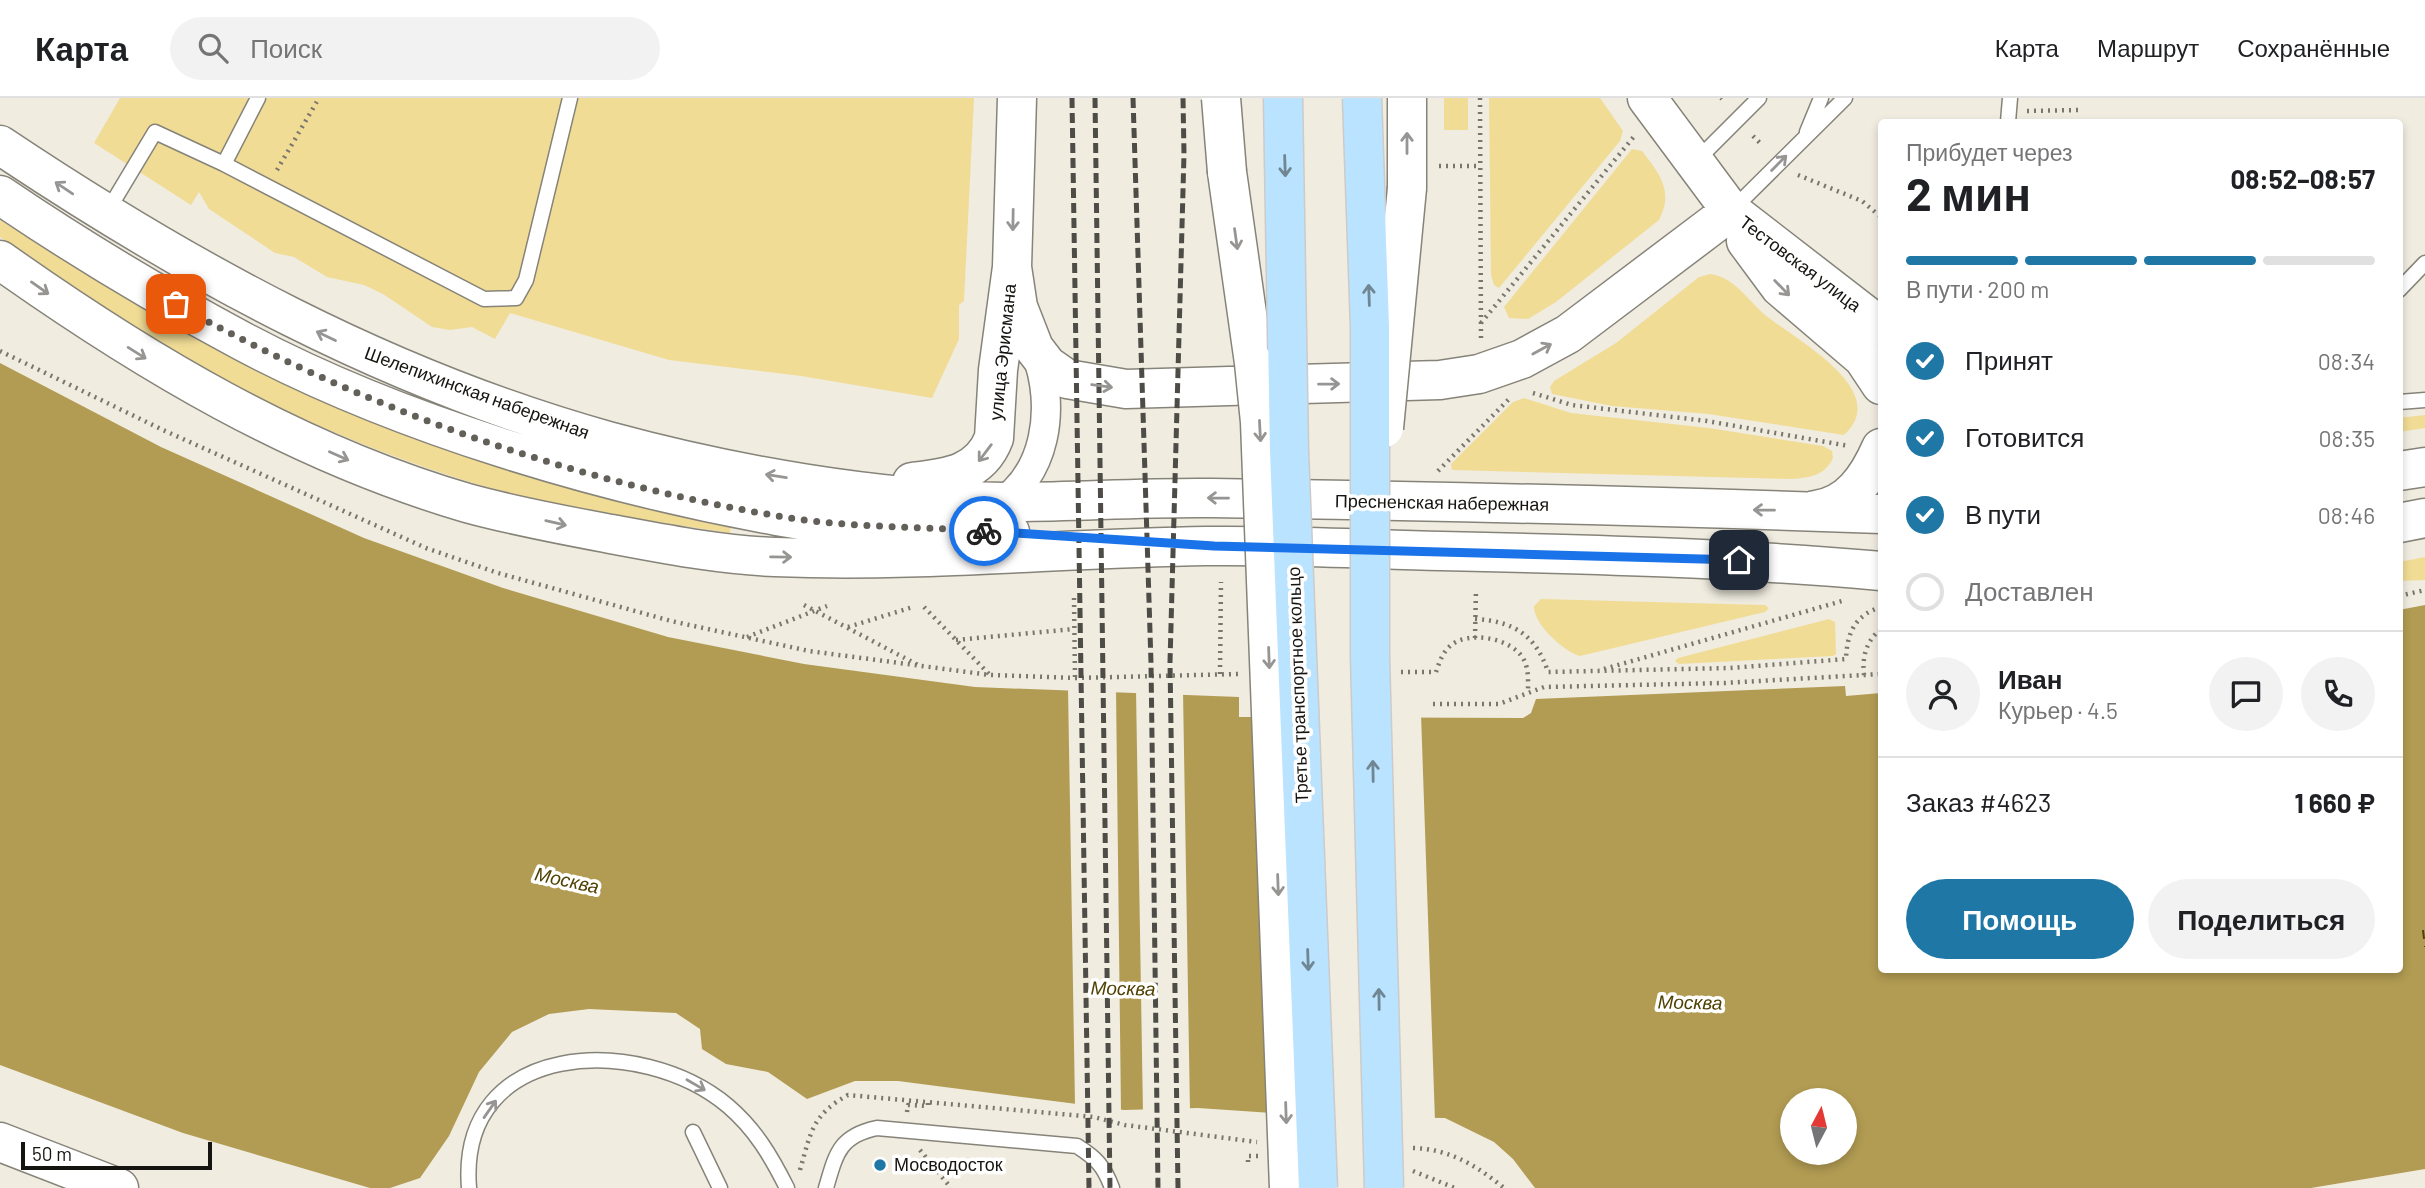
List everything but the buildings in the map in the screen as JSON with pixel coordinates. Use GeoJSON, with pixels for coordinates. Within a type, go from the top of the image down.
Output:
{"type":"FeatureCollection","features":[{"type":"Feature","properties":{"kind":"main road","name":"улица Эрисмана"},"geometry":{"type":"LineString","coordinates":[[843,487],[950,477],[971,469],[990,448],[996,426],[999,357],[1012,267],[1017,98]]}},
{"type":"Feature","properties":{"kind":"main road"},"geometry":{"type":"LineString","coordinates":[[1221,98],[1227,172],[1260,422],[1289,1188]]}},
{"type":"Feature","properties":{"kind":"main road","name":"Третье транспортное кольцо"},"geometry":{"type":"LineString","coordinates":[[1283,98],[1289,451],[1318,1188]]}},
{"type":"Feature","properties":{"kind":"main road"},"geometry":{"type":"LineString","coordinates":[[1362,98],[1370,327],[1370,657],[1384,1188]]}},
{"type":"Feature","properties":{"kind":"main road"},"geometry":{"type":"LineString","coordinates":[[1370,657],[1383,435],[1407,188],[1407,98]]}},
{"type":"Feature","properties":{"kind":"main road","name":"Тестовская улица"},"geometry":{"type":"LineString","coordinates":[[1641,116],[1696,160],[1731,211],[1878,325]]}},
{"type":"Feature","properties":{"kind":"main road","name":"Шелепихинская набережная"},"geometry":{"type":"LineString","coordinates":[[0,145],[105,215],[243,295],[335,340],[502,406],[607,441],[727,468],[843,487],[1003,502]]}},
{"type":"Feature","properties":{"kind":"main road"},"geometry":{"type":"LineString","coordinates":[[0,194],[86,253],[243,342],[353,392],[477,439],[588,474],[778,516],[859,525],[937,528],[1218,564]]}},
{"type":"Feature","properties":{"kind":"main road"},"geometry":{"type":"LineString","coordinates":[[1012,267],[1018,307],[1034,348],[1047,365],[1067,379],[1126,389],[1398,382],[1479,373],[1522,359],[1568,334],[1731,211],[1748,247],[1780,287],[1863,358],[1878,381]]}},
{"type":"Feature","properties":{"kind":"main road"},"geometry":{"type":"LineString","coordinates":[[0,260],[160,368],[251,417],[379,474],[469,503],[688,548],[771,557],[887,559],[1091,548],[1218,564],[1766,561],[1878,571]]}},
{"type":"Feature","properties":{"kind":"main road"},"geometry":{"type":"LineString","coordinates":[[1807,511],[1833,508],[1859,486],[1869,449]]}},
{"type":"Feature","properties":{"kind":"main road"},"geometry":{"type":"LineString","coordinates":[[2403,470],[2425,467]]}},
{"type":"Feature","properties":{"kind":"main road","name":"Пресненская набережная"},"geometry":{"type":"LineString","coordinates":[[1003,502],[1206,498],[1878,514]]}},
{"type":"Feature","properties":{"kind":"main road"},"geometry":{"type":"LineString","coordinates":[[2403,522],[2425,518]]}},
{"type":"Feature","properties":{"kind":"main road"},"geometry":{"type":"LineString","coordinates":[[1766,561],[1859,543],[1878,534]]}},
{"type":"Feature","properties":{"kind":"main road"},"geometry":{"type":"LineString","coordinates":[[1381,1067],[1394,1188]]}},
{"type":"Feature","properties":{"kind":"main road"},"geometry":{"type":"LineString","coordinates":[[0,1142],[119,1188]]}},
{"type":"Feature","properties":{"kind":"street"},"geometry":{"type":"LineString","coordinates":[[1013,173],[1028,116],[1036,98]]}},
{"type":"Feature","properties":{"kind":"street"},"geometry":{"type":"LineString","coordinates":[[937,528],[969,521],[1003,502],[1033,468],[1042,440],[1047,397],[1044,373],[1034,348]]}},
{"type":"Feature","properties":{"kind":"lane"},"geometry":{"type":"LineString","coordinates":[[224,164],[257,98]]}},
{"type":"Feature","properties":{"kind":"lane"},"geometry":{"type":"LineString","coordinates":[[105,215],[155,132],[268,186],[484,299],[516,298],[526,280],[570,98]]}},
{"type":"Feature","properties":{"kind":"lane"},"geometry":{"type":"LineString","coordinates":[[1804,140],[1821,98]]}},
{"type":"Feature","properties":{"kind":"lane"},"geometry":{"type":"LineString","coordinates":[[1731,211],[1845,98]]}},
{"type":"Feature","properties":{"kind":"lane"},"geometry":{"type":"LineString","coordinates":[[1696,160],[1759,99]]}},
{"type":"Feature","properties":{"kind":"lane"},"geometry":{"type":"LineString","coordinates":[[2403,286],[2425,263]]}},
{"type":"Feature","properties":{"kind":"lane"},"geometry":{"type":"LineString","coordinates":[[2403,402],[2425,400]]}},
{"type":"Feature","properties":{"kind":"lane"},"geometry":{"type":"LineString","coordinates":[[469,1188],[471,1148],[480,1125],[493,1104],[510,1086],[530,1072],[557,1063],[617,1060],[642,1064],[683,1078],[727,1105],[758,1136],[787,1188]]}},
{"type":"Feature","properties":{"kind":"lane"},"geometry":{"type":"LineString","coordinates":[[826,1188],[834,1160],[844,1142],[860,1132],[877,1128],[1077,1146],[1097,1158],[1106,1171],[1111,1188]]}},
{"type":"Feature","properties":{"kind":"lane"},"geometry":{"type":"LineString","coordinates":[[693,1132],[720,1188]]}},
{"type":"Feature","properties":{"kind":"lane"},"geometry":{"type":"LineString","coordinates":[[462,1188],[468,1173]]}},
{"type":"Feature","properties":{"kind":"path"},"geometry":{"type":"LineString","coordinates":[[268,186],[319,98]]}},
{"type":"Feature","properties":{"kind":"path"},"geometry":{"type":"LineString","coordinates":[[1480,98],[1481,344]]}},
{"type":"Feature","properties":{"kind":"path"},"geometry":{"type":"LineString","coordinates":[[2009,111],[2080,110]]}},
{"type":"Feature","properties":{"kind":"path"},"geometry":{"type":"LineString","coordinates":[[1481,323],[1641,116]]}},
{"type":"Feature","properties":{"kind":"path"},"geometry":{"type":"LineString","coordinates":[[1753,136],[1759,143]]}},
{"type":"Feature","properties":{"kind":"path"},"geometry":{"type":"LineString","coordinates":[[1434,153],[1434,166],[1480,166]]}},
{"type":"Feature","properties":{"kind":"path"},"geometry":{"type":"LineString","coordinates":[[1798,175],[1862,201],[1878,214]]}},
{"type":"Feature","properties":{"kind":"path"},"geometry":{"type":"LineString","coordinates":[[1432,476],[1519,393]]}},
{"type":"Feature","properties":{"kind":"path"},"geometry":{"type":"LineString","coordinates":[[1533,393],[1572,405],[1707,421],[1869,449]]}},
{"type":"Feature","properties":{"kind":"path"},"geometry":{"type":"LineString","coordinates":[[1218,564],[1220,674]]}},
{"type":"Feature","properties":{"kind":"path"},"geometry":{"type":"LineString","coordinates":[[1475,638],[1476,589]]}},
{"type":"Feature","properties":{"kind":"path"},"geometry":{"type":"LineString","coordinates":[[2403,595],[2425,590]]}},
{"type":"Feature","properties":{"kind":"path"},"geometry":{"type":"LineString","coordinates":[[1074,598],[1075,677]]}},
{"type":"Feature","properties":{"kind":"path"},"geometry":{"type":"LineString","coordinates":[[1597,671],[1847,600]]}},
{"type":"Feature","properties":{"kind":"path"},"geometry":{"type":"LineString","coordinates":[[804,605],[923,667]]}},
{"type":"Feature","properties":{"kind":"path"},"geometry":{"type":"LineString","coordinates":[[747,637],[827,606]]}},
{"type":"Feature","properties":{"kind":"path"},"geometry":{"type":"LineString","coordinates":[[847,627],[913,607]]}},
{"type":"Feature","properties":{"kind":"path"},"geometry":{"type":"LineString","coordinates":[[924,607],[990,675]]}},
{"type":"Feature","properties":{"kind":"path"},"geometry":{"type":"LineString","coordinates":[[1475,619],[1503,623],[1525,633],[1543,658],[1548,672],[1597,671],[1839,662],[1846,659],[1850,631],[1858,619],[1878,609]]}},
{"type":"Feature","properties":{"kind":"path"},"geometry":{"type":"LineString","coordinates":[[956,640],[1074,629]]}},
{"type":"Feature","properties":{"kind":"path"},"geometry":{"type":"LineString","coordinates":[[1864,676],[1863,657],[1868,644],[1878,632]]}},
{"type":"Feature","properties":{"kind":"path"},"geometry":{"type":"LineString","coordinates":[[1485,639],[1498,641],[1518,652],[1527,670],[1528,693]]}},
{"type":"Feature","properties":{"kind":"path"},"geometry":{"type":"LineString","coordinates":[[1433,704],[1499,704],[1544,687],[1878,674]]}},
{"type":"Feature","properties":{"kind":"path"},"geometry":{"type":"LineString","coordinates":[[799,1177],[808,1143],[825,1108],[848,1095],[1094,1117],[1125,1125],[1240,1140]]}},
{"type":"Feature","properties":{"kind":"path"},"geometry":{"type":"LineString","coordinates":[[908,1105],[928,1107],[928,1102]]}},
{"type":"Feature","properties":{"kind":"path"},"geometry":{"type":"LineString","coordinates":[[1438,1149],[1480,1168],[1503,1188]]}},
{"type":"Feature","properties":{"kind":"shaded area"},"geometry":{"type":"Polygon","coordinates":[[[120,98],[974,98],[964,301],[959,305],[959,339],[932,398],[801,376],[669,360],[510,313],[495,339],[472,327],[450,330],[432,327],[383,294],[364,285],[327,277],[294,257],[275,253],[209,209],[199,192],[191,205],[94,143],[120,98]]]}},
{"type":"Feature","properties":{"kind":"shaded area"},"geometry":{"type":"Polygon","coordinates":[[[1444,98],[1468,98],[1468,130],[1444,130],[1444,98]]]}},
{"type":"Feature","properties":{"kind":"shaded area"},"geometry":{"type":"Polygon","coordinates":[[[1489,98],[1600,98],[1623,131],[1620,141],[1499,288],[1494,285],[1491,275],[1489,98]]]}},
{"type":"Feature","properties":{"kind":"shaded area"},"geometry":{"type":"Polygon","coordinates":[[[1632,149],[1642,151],[1663,184],[1665,201],[1659,220],[1556,302],[1528,319],[1509,318],[1504,307],[1632,149]]]}},
{"type":"Feature","properties":{"kind":"shaded area"},"geometry":{"type":"Polygon","coordinates":[[[0,220],[129,300],[228,355],[731,526],[730,533],[519,496],[451,476],[330,430],[215,375],[106,311],[0,237],[0,220]]]}},
{"type":"Feature","properties":{"kind":"shaded area"},"geometry":{"type":"Polygon","coordinates":[[[1710,274],[1733,284],[1764,314],[1815,351],[1848,383],[1857,400],[1856,418],[1844,435],[1708,414],[1612,406],[1552,394],[1550,387],[1554,381],[1616,343],[1699,277],[1710,274]]]}},
{"type":"Feature","properties":{"kind":"shaded area"},"geometry":{"type":"Polygon","coordinates":[[[1524,398],[1571,413],[1709,428],[1823,446],[1832,451],[1833,458],[1821,472],[1810,477],[1791,479],[1452,470],[1451,464],[1513,402],[1524,398]]]}},
{"type":"Feature","properties":{"kind":"shaded area"},"geometry":{"type":"Polygon","coordinates":[[[2425,415],[2425,428],[2403,431],[2403,418],[2425,415]]]}},
{"type":"Feature","properties":{"kind":"shaded area"},"geometry":{"type":"Polygon","coordinates":[[[2425,557],[2425,580],[2403,581],[2403,561],[2425,557]]]}},
{"type":"Feature","properties":{"kind":"shaded area"},"geometry":{"type":"Polygon","coordinates":[[[1541,599],[1765,605],[1769,608],[1765,612],[1580,656],[1558,643],[1544,629],[1534,606],[1541,599]]]}},
{"type":"Feature","properties":{"kind":"shaded area"},"geometry":{"type":"Polygon","coordinates":[[[1829,619],[1835,622],[1836,654],[1833,656],[1679,664],[1675,661],[1678,658],[1829,619]]]}},
{"type":"Feature","properties":{"kind":"water","name":"Москва"},"geometry":{"type":"Polygon","coordinates":[[[0,363],[161,447],[364,538],[503,588],[668,637],[804,664],[975,687],[1239,697],[1239,717],[1523,718],[1531,713],[1536,699],[1845,686],[1846,696],[1878,693],[1878,973],[2403,973],[2403,609],[2425,605],[2425,1169],[2311,1188],[1535,1188],[1513,1159],[1494,1142],[1445,1118],[1328,1117],[1198,1108],[1124,1110],[898,1081],[855,1081],[807,1099],[768,1072],[726,1064],[702,1049],[700,1029],[676,1013],[589,1009],[549,1014],[512,1032],[479,1072],[449,1136],[420,1178],[390,1188],[370,1188],[183,1133],[0,1065],[0,363]]]}},
{"type":"Feature","properties":{"kind":"pier"},"geometry":{"type":"Polygon","coordinates":[[[1068,687],[1116,689],[1121,1113],[1075,1105],[1068,687]]]}},
{"type":"Feature","properties":{"kind":"pier"},"geometry":{"type":"Polygon","coordinates":[[[1136,690],[1183,691],[1190,1112],[1143,1114],[1136,690]]]}},
{"type":"Feature","properties":{"kind":"pier"},"geometry":{"type":"Polygon","coordinates":[[[1255,713],[1421,714],[1435,1121],[1328,1121],[1255,713]]]}},
{"type":"Feature","properties":{"kind":"ferry route"},"geometry":{"type":"LineString","coordinates":[[2423,930],[2425,947]]}},
{"type":"Feature","properties":{"kind":"railway"},"geometry":{"type":"LineString","coordinates":[[1072,98],[1089,1188]]}},
{"type":"Feature","properties":{"kind":"railway"},"geometry":{"type":"LineString","coordinates":[[1095,98],[1110,1188]]}},
{"type":"Feature","properties":{"kind":"railway"},"geometry":{"type":"LineString","coordinates":[[1133,98],[1151,663],[1158,1188]]}},
{"type":"Feature","properties":{"kind":"railway"},"geometry":{"type":"LineString","coordinates":[[1178,1188],[1170,662],[1184,154],[1183,98]]}},
{"type":"Feature","properties":{"kind":"way so far"},"geometry":{"type":"LineString","coordinates":[[176,304],[243,342],[353,392],[477,439],[588,474],[778,516],[859,525],[984,531]]}},
{"type":"Feature","properties":{"kind":"place","name":"Мосводосток"},"geometry":{"type":"Point","coordinates":[880,1165]}},
{"type":"Feature","properties":{"kind":"route"},"geometry":{"type":"LineString","coordinates":[[984,531],[1214,546],[1739,560]]}}]}
